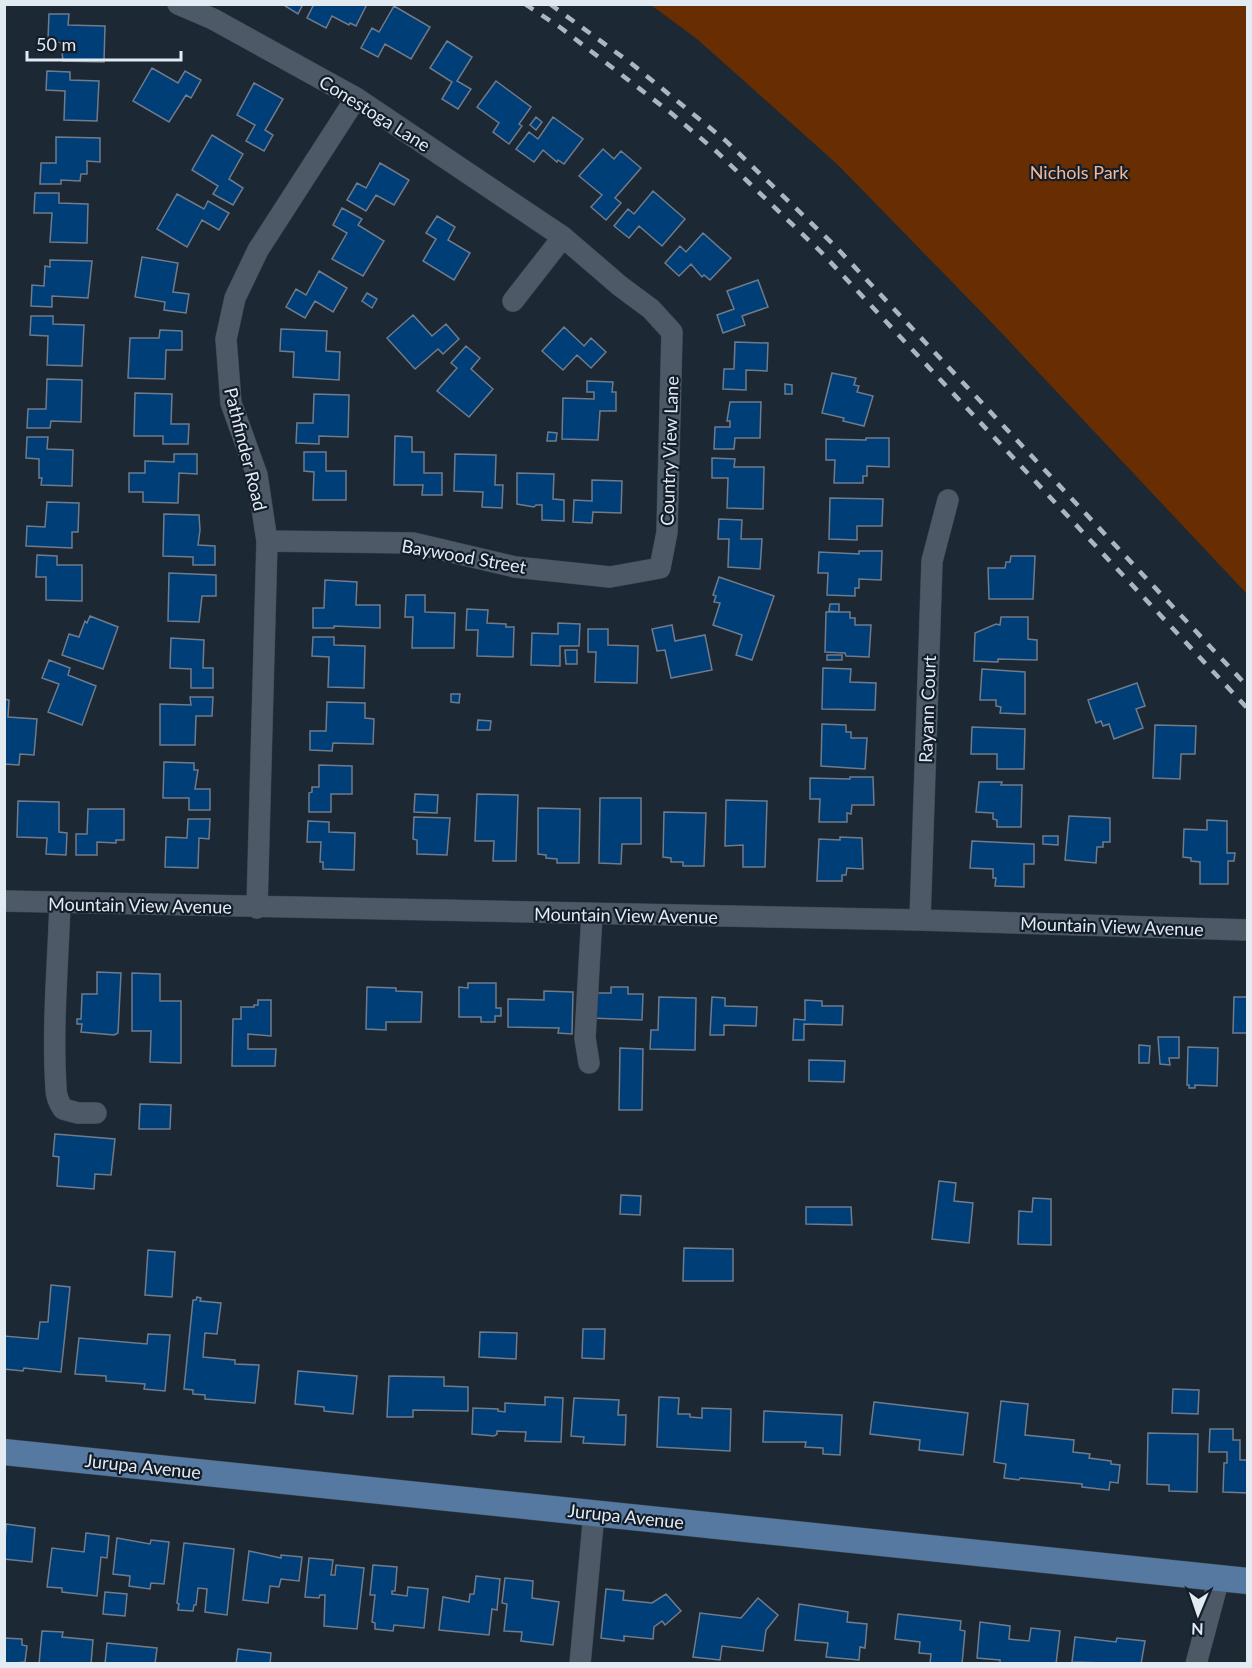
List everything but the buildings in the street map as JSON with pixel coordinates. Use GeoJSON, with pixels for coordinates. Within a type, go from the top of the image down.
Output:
{"type":"FeatureCollection","features":[{"type":"Feature","properties":{"kind":"main road","name":"Jurupa Avenue"},"geometry":{"type":"LineString","coordinates":[[4,1452],[1248,1581]]}},
{"type":"Feature","properties":{"kind":"street","name":"Conestoga Lane"},"geometry":{"type":"LineString","coordinates":[[178,4],[213,19],[356,98],[563,237],[620,286],[651,309],[672,333]]}},
{"type":"Feature","properties":{"kind":"street","name":"Pathfinder Road"},"geometry":{"type":"LineString","coordinates":[[257,908],[267,541],[256,475],[231,403],[226,339],[235,298],[258,250],[356,98]]}},
{"type":"Feature","properties":{"kind":"street"},"geometry":{"type":"LineString","coordinates":[[513,301],[563,237]]}},
{"type":"Feature","properties":{"kind":"street","name":"Country View Lane"},"geometry":{"type":"LineString","coordinates":[[660,568],[667,532],[672,333]]}},
{"type":"Feature","properties":{"kind":"street","name":"Rayann Court"},"geometry":{"type":"LineString","coordinates":[[920,920],[932,561],[948,500]]}},
{"type":"Feature","properties":{"kind":"street","name":"Baywood Street"},"geometry":{"type":"LineString","coordinates":[[267,541],[413,543],[515,567],[610,577],[660,568]]}},
{"type":"Feature","properties":{"kind":"street","name":"Mountain View Avenue"},"geometry":{"type":"LineString","coordinates":[[4,902],[920,920],[1248,930]]}},
{"type":"Feature","properties":{"kind":"street"},"geometry":{"type":"LineString","coordinates":[[60,903],[56,1090],[63,1110],[96,1113]]}},
{"type":"Feature","properties":{"kind":"street"},"geometry":{"type":"LineString","coordinates":[[589,1063],[585,1038],[592,914]]}},
{"type":"Feature","properties":{"kind":"street"},"geometry":{"type":"LineString","coordinates":[[580,1664],[594,1513]]}},
{"type":"Feature","properties":{"kind":"street"},"geometry":{"type":"LineString","coordinates":[[1196,1664],[1219,1578]]}},
{"type":"Feature","properties":{"kind":"green space","name":"Nichols Park"},"geometry":{"type":"Polygon","coordinates":[[[651,5],[1247,5],[1247,594],[994,325],[837,164],[697,39],[651,5]]]}},
{"type":"Feature","properties":{"kind":"railway"},"geometry":{"type":"LineString","coordinates":[[525,4],[561,28],[671,113],[717,152],[821,252],[1248,709]]}},
{"type":"Feature","properties":{"kind":"railway"},"geometry":{"type":"LineString","coordinates":[[550,4],[632,64],[726,141],[835,246],[1248,687]]}}]}
